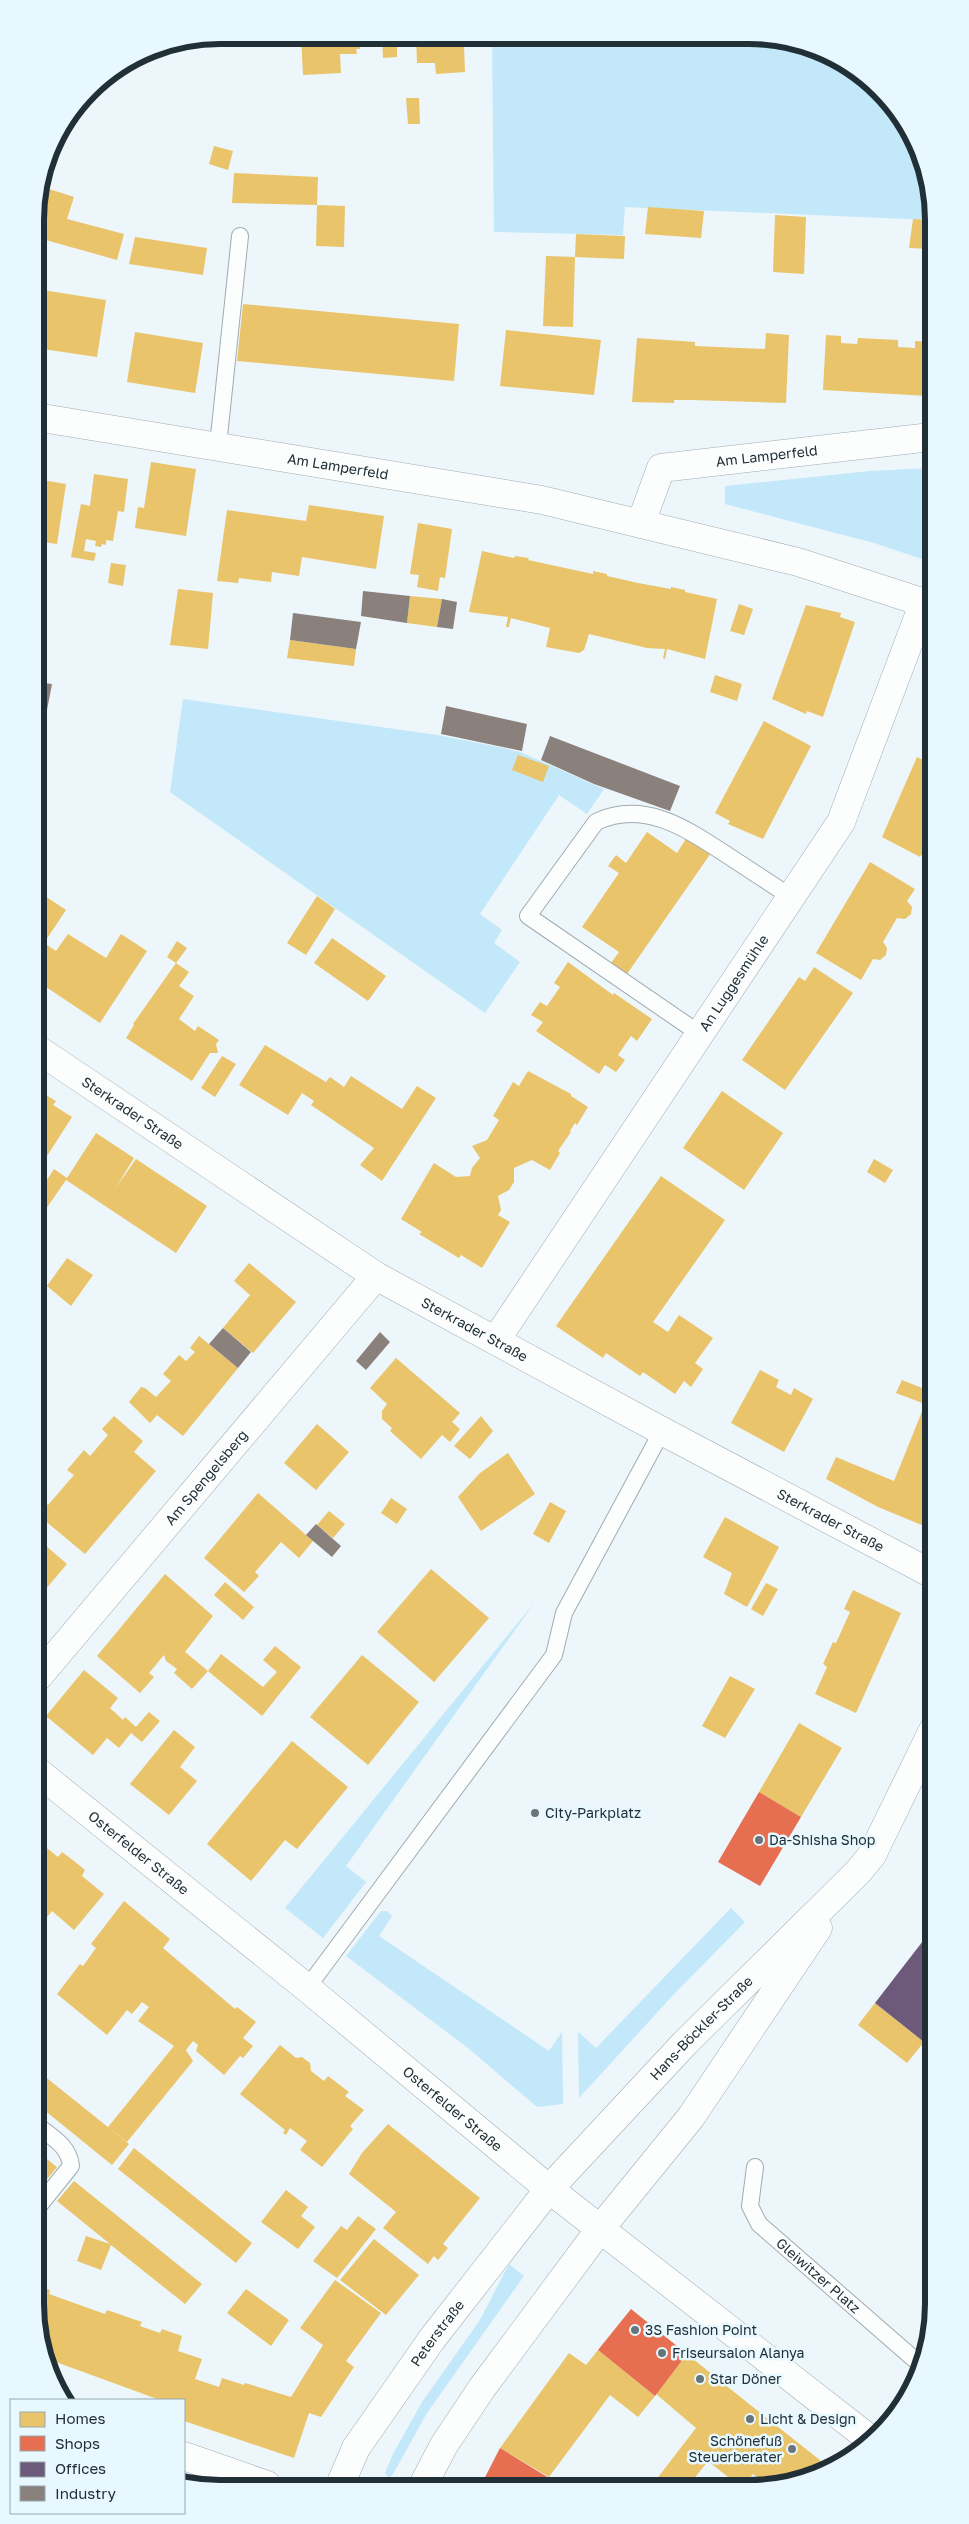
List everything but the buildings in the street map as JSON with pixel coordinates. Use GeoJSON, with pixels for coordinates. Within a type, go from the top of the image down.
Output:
{"type":"FeatureCollection","features":[{"type":"Feature","properties":{"kind":"street","name":"Am Lamperfeld"},"geometry":{"type":"LineString","coordinates":[[44,418],[542,500],[798,562],[925,603]]}},
{"type":"Feature","properties":{"kind":"street","name":"Am Lamperfeld"},"geometry":{"type":"LineString","coordinates":[[641,523],[661,468],[925,438]]}},
{"type":"Feature","properties":{"kind":"street","name":"An Luggesmühle"},"geometry":{"type":"LineString","coordinates":[[496,1340],[841,822],[925,609]]}},
{"type":"Feature","properties":{"kind":"street","name":"Sterkrader Straße"},"geometry":{"type":"LineString","coordinates":[[44,1054],[376,1276],[925,1570]]}},
{"type":"Feature","properties":{"kind":"street","name":"Am Spengelsberg"},"geometry":{"type":"LineString","coordinates":[[44,1670],[376,1276]]}},
{"type":"Feature","properties":{"kind":"street","name":"Hans-Böckler-Straße"},"geometry":{"type":"LineString","coordinates":[[600,2229],[691,2117],[858,1872],[872,1855],[925,1746]]}},
{"type":"Feature","properties":{"kind":"street","name":"Osterfelder Straße"},"geometry":{"type":"LineString","coordinates":[[44,1777],[308,1988],[549,2190],[865,2436]]}},
{"type":"Feature","properties":{"kind":"street","name":"Hans-Böckler-Straße"},"geometry":{"type":"LineString","coordinates":[[549,2190],[685,2043],[858,1872]]}},
{"type":"Feature","properties":{"kind":"street","name":"Peterstraße"},"geometry":{"type":"LineString","coordinates":[[343,2480],[356,2448],[426,2347],[549,2190]]}},
{"type":"Feature","properties":{"kind":"street"},"geometry":{"type":"LineString","coordinates":[[426,2480],[444,2445],[482,2388],[600,2229]]}},
{"type":"Feature","properties":{"kind":"street"},"geometry":{"type":"LineString","coordinates":[[185,2456],[250,2480]]}},
{"type":"Feature","properties":{"kind":"lane"},"geometry":{"type":"LineString","coordinates":[[218,446],[240,236]]}},
{"type":"Feature","properties":{"kind":"lane"},"geometry":{"type":"LineString","coordinates":[[700,1034],[528,916],[596,822],[611,814],[655,817],[684,828],[791,896]]}},
{"type":"Feature","properties":{"kind":"lane"},"geometry":{"type":"LineString","coordinates":[[308,1988],[554,1655],[564,1613],[662,1431]]}},
{"type":"Feature","properties":{"kind":"lane"},"geometry":{"type":"LineString","coordinates":[[44,2131],[64,2147],[70,2156],[71,2166],[44,2200]]}},
{"type":"Feature","properties":{"kind":"lane","name":"Gleiwitzer Platz"},"geometry":{"type":"LineString","coordinates":[[755,2167],[750,2206],[759,2224],[916,2361]]}},
{"type":"Feature","properties":{"kind":"shaded area"},"geometry":{"type":"Polygon","coordinates":[[[492,44],[760,44],[806,53],[847,73],[874,95],[896,122],[916,163],[925,209],[925,220],[625,207],[623,235],[494,232],[492,44]]]}},
{"type":"Feature","properties":{"kind":"shaded area"},"geometry":{"type":"Polygon","coordinates":[[[925,468],[925,560],[874,543],[725,504],[725,486],[870,471],[925,468]]]}},
{"type":"Feature","properties":{"kind":"shaded area"},"geometry":{"type":"Polygon","coordinates":[[[183,699],[437,735],[499,747],[520,752],[604,789],[587,814],[559,795],[480,914],[502,930],[494,943],[520,962],[485,1013],[170,792],[183,699]]]}},
{"type":"Feature","properties":{"kind":"shaded area"},"geometry":{"type":"Polygon","coordinates":[[[535,1602],[346,1866],[366,1882],[323,1938],[285,1908],[535,1602]]]}},
{"type":"Feature","properties":{"kind":"shaded area"},"geometry":{"type":"Polygon","coordinates":[[[731,1908],[745,1922],[675,1993],[579,2098],[578,2032],[596,2048],[731,1908]]]}},
{"type":"Feature","properties":{"kind":"shaded area"},"geometry":{"type":"Polygon","coordinates":[[[381,1911],[387,1911],[392,1916],[379,1936],[549,2051],[562,2032],[563,2104],[537,2107],[468,2048],[346,1956],[381,1911]]]}},
{"type":"Feature","properties":{"kind":"shaded area"},"geometry":{"type":"Polygon","coordinates":[[[509,2264],[524,2276],[427,2413],[393,2474],[390,2477],[387,2476],[385,2473],[393,2454],[422,2402],[480,2320],[509,2264]]]}},
{"type":"Feature","properties":{"kind":"place","name":"City-Parkplatz"},"geometry":{"type":"Point","coordinates":[535,1813]}},
{"type":"Feature","properties":{"kind":"place","name":"Da-Shisha Shop"},"geometry":{"type":"Point","coordinates":[759,1840]}},
{"type":"Feature","properties":{"kind":"place","name":"3S Fashion Point"},"geometry":{"type":"Point","coordinates":[635,2330]}},
{"type":"Feature","properties":{"kind":"place","name":"Friseursalon Alanya"},"geometry":{"type":"Point","coordinates":[662,2353]}},
{"type":"Feature","properties":{"kind":"place","name":"Star Döner"},"geometry":{"type":"Point","coordinates":[700,2379]}},
{"type":"Feature","properties":{"kind":"place","name":"Licht & Design"},"geometry":{"type":"Point","coordinates":[750,2419]}},
{"type":"Feature","properties":{"kind":"place","name":"Schönefuß Steuerberater"},"geometry":{"type":"Point","coordinates":[792,2449]}}]}
